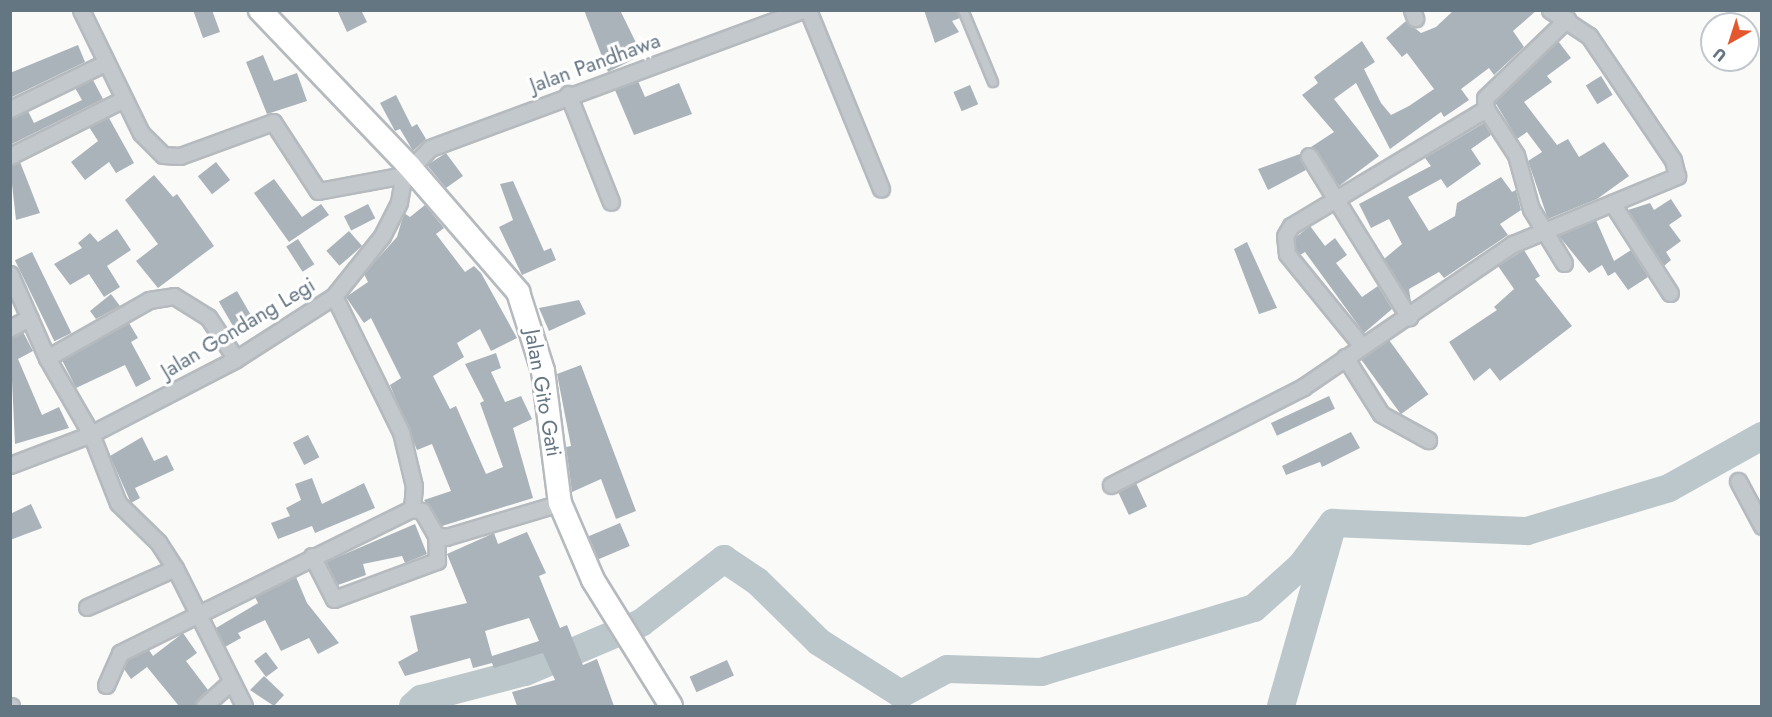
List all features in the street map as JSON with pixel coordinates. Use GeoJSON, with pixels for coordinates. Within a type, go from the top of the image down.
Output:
{"type":"FeatureCollection","features":[{"type":"Feature","properties":{"kind":"main road","name":"Jalan Gito Gati"},"geometry":{"type":"LineString","coordinates":[[260,10],[406,171],[507,276],[527,309],[543,370],[560,503],[593,580],[671,706]]}},
{"type":"Feature","properties":{"kind":"street"},"geometry":{"type":"LineString","coordinates":[[81,10],[100,65],[150,148],[163,155],[180,156],[273,122],[318,191],[406,171]]}},
{"type":"Feature","properties":{"kind":"street","name":"Jalan Pandhawa"},"geometry":{"type":"LineString","coordinates":[[406,171],[430,148],[568,94],[803,10]]}},
{"type":"Feature","properties":{"kind":"street"},"geometry":{"type":"LineString","coordinates":[[808,10],[881,189]]}},
{"type":"Feature","properties":{"kind":"street"},"geometry":{"type":"LineString","coordinates":[[1111,485],[1303,387],[1345,357],[1409,317],[1513,244],[1545,234],[1612,203],[1665,183],[1678,169],[1588,36],[1567,19],[1550,10]]}},
{"type":"Feature","properties":{"kind":"street"},"geometry":{"type":"LineString","coordinates":[[1564,262],[1531,209],[1516,155],[1486,109],[1488,89],[1567,19]]}},
{"type":"Feature","properties":{"kind":"street"},"geometry":{"type":"LineString","coordinates":[[10,110],[100,65]]}},
{"type":"Feature","properties":{"kind":"street"},"geometry":{"type":"LineString","coordinates":[[568,94],[611,202]]}},
{"type":"Feature","properties":{"kind":"street"},"geometry":{"type":"LineString","coordinates":[[10,156],[122,100]]}},
{"type":"Feature","properties":{"kind":"street"},"geometry":{"type":"LineString","coordinates":[[1362,346],[1284,246],[1291,226],[1486,109]]}},
{"type":"Feature","properties":{"kind":"street"},"geometry":{"type":"LineString","coordinates":[[1309,156],[1409,317]]}},
{"type":"Feature","properties":{"kind":"street","name":"Jalan Gondang Legi"},"geometry":{"type":"LineString","coordinates":[[10,465],[92,434],[236,359],[334,296],[382,236],[399,202],[406,171]]}},
{"type":"Feature","properties":{"kind":"street"},"geometry":{"type":"LineString","coordinates":[[1612,203],[1670,292]]}},
{"type":"Feature","properties":{"kind":"street"},"geometry":{"type":"LineString","coordinates":[[10,274],[47,357],[92,434],[122,510],[154,538],[175,568],[199,610],[244,706]]}},
{"type":"Feature","properties":{"kind":"street"},"geometry":{"type":"LineString","coordinates":[[47,357],[149,300],[174,296],[208,317],[236,359]]}},
{"type":"Feature","properties":{"kind":"street"},"geometry":{"type":"LineString","coordinates":[[334,296],[401,432],[414,486],[412,509]]}},
{"type":"Feature","properties":{"kind":"street"},"geometry":{"type":"LineString","coordinates":[[10,328],[30,318]]}},
{"type":"Feature","properties":{"kind":"street"},"geometry":{"type":"LineString","coordinates":[[1345,357],[1381,414],[1428,440]]}},
{"type":"Feature","properties":{"kind":"street"},"geometry":{"type":"LineString","coordinates":[[1738,481],[1761,526]]}},
{"type":"Feature","properties":{"kind":"street"},"geometry":{"type":"LineString","coordinates":[[436,535],[446,537],[560,503]]}},
{"type":"Feature","properties":{"kind":"street"},"geometry":{"type":"LineString","coordinates":[[106,685],[120,653],[199,610],[312,556],[412,509],[422,511],[436,535],[437,561],[334,599],[312,556]]}},
{"type":"Feature","properties":{"kind":"street"},"geometry":{"type":"LineString","coordinates":[[87,607],[175,568]]}},
{"type":"Feature","properties":{"kind":"street"},"geometry":{"type":"LineString","coordinates":[[204,706],[231,682]]}},
{"type":"Feature","properties":{"kind":"lane"},"geometry":{"type":"LineString","coordinates":[[963,10],[993,82]]}},
{"type":"Feature","properties":{"kind":"building"},"geometry":{"type":"Polygon","coordinates":[[[193,10],[212,10],[220,32],[203,38],[193,10]]]}},
{"type":"Feature","properties":{"kind":"building"},"geometry":{"type":"Polygon","coordinates":[[[337,10],[361,10],[367,22],[347,32],[337,10]]]}},
{"type":"Feature","properties":{"kind":"building"},"geometry":{"type":"Polygon","coordinates":[[[584,10],[620,10],[642,55],[608,72],[584,10]]]}},
{"type":"Feature","properties":{"kind":"building"},"geometry":{"type":"Polygon","coordinates":[[[924,10],[957,10],[960,18],[952,21],[959,32],[935,43],[924,10]]]}},
{"type":"Feature","properties":{"kind":"building"},"geometry":{"type":"Polygon","coordinates":[[[1454,10],[1537,10],[1513,31],[1524,47],[1494,75],[1489,68],[1461,89],[1469,100],[1444,117],[1441,112],[1390,149],[1356,83],[1334,99],[1379,156],[1339,186],[1311,147],[1334,132],[1302,95],[1318,83],[1314,77],[1362,41],[1375,62],[1364,69],[1381,103],[1391,115],[1409,106],[1434,89],[1407,53],[1402,57],[1386,38],[1406,21],[1421,33],[1436,27],[1454,10]]]}},
{"type":"Feature","properties":{"kind":"building"},"geometry":{"type":"Polygon","coordinates":[[[1558,41],[1571,58],[1547,76],[1552,82],[1524,102],[1557,145],[1568,139],[1579,157],[1604,142],[1629,176],[1597,199],[1548,219],[1528,161],[1542,152],[1527,132],[1517,139],[1495,102],[1558,41]]]}},
{"type":"Feature","properties":{"kind":"building"},"geometry":{"type":"Polygon","coordinates":[[[78,45],[85,62],[10,98],[10,73],[78,45]]]}},
{"type":"Feature","properties":{"kind":"building"},"geometry":{"type":"Polygon","coordinates":[[[263,55],[274,81],[297,73],[307,101],[267,114],[246,62],[263,55]]]}},
{"type":"Feature","properties":{"kind":"building"},"geometry":{"type":"Polygon","coordinates":[[[1601,76],[1613,95],[1597,104],[1586,86],[1601,76]]]}},
{"type":"Feature","properties":{"kind":"building"},"geometry":{"type":"Polygon","coordinates":[[[93,80],[103,99],[10,145],[10,119],[28,111],[34,123],[82,100],[75,88],[93,80]]]}},
{"type":"Feature","properties":{"kind":"building"},"geometry":{"type":"Polygon","coordinates":[[[638,81],[645,97],[679,83],[692,114],[634,135],[615,90],[638,81]]]}},
{"type":"Feature","properties":{"kind":"building"},"geometry":{"type":"Polygon","coordinates":[[[970,85],[978,104],[962,111],[953,92],[970,85]]]}},
{"type":"Feature","properties":{"kind":"building"},"geometry":{"type":"Polygon","coordinates":[[[396,95],[412,127],[417,124],[426,139],[413,151],[400,129],[395,131],[380,103],[396,95]]]}},
{"type":"Feature","properties":{"kind":"building"},"geometry":{"type":"Polygon","coordinates":[[[109,118],[134,163],[116,173],[109,162],[85,180],[71,162],[98,141],[89,127],[109,118]]]}},
{"type":"Feature","properties":{"kind":"building"},"geometry":{"type":"Polygon","coordinates":[[[1484,123],[1491,135],[1471,149],[1481,164],[1447,188],[1441,179],[1408,197],[1429,231],[1455,216],[1457,203],[1501,177],[1512,192],[1516,190],[1521,210],[1500,224],[1508,235],[1444,278],[1439,272],[1409,289],[1411,302],[1384,259],[1402,244],[1389,219],[1371,228],[1359,204],[1431,166],[1425,158],[1484,123]]]}},
{"type":"Feature","properties":{"kind":"building"},"geometry":{"type":"Polygon","coordinates":[[[446,153],[463,176],[446,188],[427,165],[446,153]]]}},
{"type":"Feature","properties":{"kind":"building"},"geometry":{"type":"Polygon","coordinates":[[[1300,154],[1306,170],[1268,190],[1258,169],[1300,154]]]}},
{"type":"Feature","properties":{"kind":"building"},"geometry":{"type":"Polygon","coordinates":[[[20,162],[40,213],[16,220],[10,166],[20,162]]]}},
{"type":"Feature","properties":{"kind":"building"},"geometry":{"type":"Polygon","coordinates":[[[216,162],[230,180],[212,194],[198,176],[216,162]]]}},
{"type":"Feature","properties":{"kind":"building"},"geometry":{"type":"Polygon","coordinates":[[[154,175],[173,197],[177,194],[214,246],[158,288],[136,261],[158,244],[125,200],[154,175]]]}},
{"type":"Feature","properties":{"kind":"building"},"geometry":{"type":"Polygon","coordinates":[[[274,179],[302,217],[321,204],[329,215],[289,242],[254,193],[274,179]]]}},
{"type":"Feature","properties":{"kind":"building"},"geometry":{"type":"Polygon","coordinates":[[[513,181],[544,251],[551,248],[556,260],[522,275],[499,227],[513,220],[500,184],[513,181]]]}},
{"type":"Feature","properties":{"kind":"building"},"geometry":{"type":"Polygon","coordinates":[[[1671,199],[1682,216],[1669,225],[1681,241],[1666,252],[1671,260],[1664,266],[1628,210],[1650,203],[1654,210],[1671,199]]]}},
{"type":"Feature","properties":{"kind":"building"},"geometry":{"type":"Polygon","coordinates":[[[368,204],[375,218],[351,231],[344,216],[368,204]]]}},
{"type":"Feature","properties":{"kind":"building"},"geometry":{"type":"Polygon","coordinates":[[[425,205],[444,228],[436,234],[465,272],[474,266],[481,273],[517,338],[491,351],[480,329],[457,343],[464,357],[433,376],[450,409],[456,406],[486,474],[503,467],[480,403],[484,401],[465,364],[496,353],[501,368],[491,372],[505,402],[521,396],[532,419],[513,428],[533,498],[442,526],[424,500],[451,491],[432,444],[417,450],[390,385],[401,378],[371,318],[364,323],[346,297],[368,282],[364,274],[397,237],[404,213],[410,217],[425,205]]]}},
{"type":"Feature","properties":{"kind":"building"},"geometry":{"type":"Polygon","coordinates":[[[1596,220],[1614,261],[1631,250],[1648,277],[1628,290],[1615,272],[1608,276],[1602,265],[1589,273],[1559,236],[1596,220]]]}},
{"type":"Feature","properties":{"kind":"building"},"geometry":{"type":"Polygon","coordinates":[[[1310,226],[1325,246],[1335,238],[1347,255],[1336,263],[1362,297],[1378,286],[1392,309],[1364,333],[1305,252],[1300,255],[1296,250],[1295,238],[1310,226]]]}},
{"type":"Feature","properties":{"kind":"building"},"geometry":{"type":"Polygon","coordinates":[[[117,229],[131,250],[107,266],[120,287],[104,297],[89,274],[70,285],[54,264],[82,248],[78,243],[90,233],[98,242],[117,229]]]}},
{"type":"Feature","properties":{"kind":"building"},"geometry":{"type":"Polygon","coordinates":[[[349,231],[362,246],[339,266],[326,251],[349,231]]]}},
{"type":"Feature","properties":{"kind":"building"},"geometry":{"type":"Polygon","coordinates":[[[298,239],[314,264],[303,272],[286,247],[298,239]]]}},
{"type":"Feature","properties":{"kind":"building"},"geometry":{"type":"Polygon","coordinates":[[[1247,242],[1277,308],[1259,314],[1234,249],[1247,242]]]}},
{"type":"Feature","properties":{"kind":"building"},"geometry":{"type":"Polygon","coordinates":[[[1524,250],[1540,276],[1535,279],[1572,326],[1500,381],[1490,368],[1474,381],[1449,342],[1497,310],[1494,307],[1514,289],[1498,266],[1524,250]]]}},
{"type":"Feature","properties":{"kind":"building"},"geometry":{"type":"Polygon","coordinates":[[[32,252],[71,333],[54,341],[15,260],[32,252]]]}},
{"type":"Feature","properties":{"kind":"building"},"geometry":{"type":"Polygon","coordinates":[[[237,291],[253,319],[235,329],[219,302],[237,291]]]}},
{"type":"Feature","properties":{"kind":"building"},"geometry":{"type":"Polygon","coordinates":[[[111,294],[120,306],[96,319],[90,311],[111,294]]]}},
{"type":"Feature","properties":{"kind":"building"},"geometry":{"type":"Polygon","coordinates":[[[579,300],[586,314],[549,331],[539,308],[579,300]]]}},
{"type":"Feature","properties":{"kind":"building"},"geometry":{"type":"Polygon","coordinates":[[[129,323],[138,338],[131,342],[151,379],[136,387],[125,365],[76,388],[62,360],[129,323]]]}},
{"type":"Feature","properties":{"kind":"building"},"geometry":{"type":"Polygon","coordinates":[[[23,332],[33,351],[18,359],[42,415],[59,407],[69,428],[15,444],[10,338],[23,332]]]}},
{"type":"Feature","properties":{"kind":"building"},"geometry":{"type":"Polygon","coordinates":[[[1389,340],[1428,394],[1401,414],[1361,360],[1389,340]]]}},
{"type":"Feature","properties":{"kind":"building"},"geometry":{"type":"Polygon","coordinates":[[[581,365],[636,511],[616,519],[601,479],[572,492],[566,447],[571,446],[557,374],[581,365]]]}},
{"type":"Feature","properties":{"kind":"building"},"geometry":{"type":"Polygon","coordinates":[[[1329,396],[1335,409],[1277,436],[1271,423],[1329,396]]]}},
{"type":"Feature","properties":{"kind":"building"},"geometry":{"type":"Polygon","coordinates":[[[1351,432],[1360,448],[1322,467],[1320,462],[1286,475],[1282,466],[1351,432]]]}},
{"type":"Feature","properties":{"kind":"building"},"geometry":{"type":"Polygon","coordinates":[[[308,435],[319,457],[304,465],[293,443],[308,435]]]}},
{"type":"Feature","properties":{"kind":"building"},"geometry":{"type":"Polygon","coordinates":[[[142,437],[154,461],[167,455],[174,470],[135,488],[140,498],[131,503],[110,456],[142,437]]]}},
{"type":"Feature","properties":{"kind":"building"},"geometry":{"type":"Polygon","coordinates":[[[312,478],[322,504],[364,483],[375,508],[315,533],[312,526],[278,539],[271,523],[290,516],[286,508],[301,500],[295,484],[312,478]]]}},
{"type":"Feature","properties":{"kind":"building"},"geometry":{"type":"Polygon","coordinates":[[[1136,483],[1147,507],[1129,515],[1118,491],[1136,483]]]}},
{"type":"Feature","properties":{"kind":"building"},"geometry":{"type":"Polygon","coordinates":[[[31,504],[42,528],[10,540],[10,514],[31,504]]]}},
{"type":"Feature","properties":{"kind":"building"},"geometry":{"type":"Polygon","coordinates":[[[620,523],[630,546],[598,559],[589,536],[620,523]]]}},
{"type":"Feature","properties":{"kind":"building"},"geometry":{"type":"Polygon","coordinates":[[[415,524],[427,554],[405,563],[402,556],[363,564],[366,575],[338,585],[326,562],[415,524]]]}},
{"type":"Feature","properties":{"kind":"building"},"geometry":{"type":"Polygon","coordinates":[[[527,532],[546,573],[539,576],[560,628],[567,625],[583,665],[597,659],[614,706],[517,706],[512,692],[555,680],[543,653],[494,668],[492,663],[473,668],[470,658],[405,676],[398,662],[418,651],[410,616],[467,603],[447,554],[494,533],[498,544],[527,532]],[[529,618],[485,631],[492,656],[539,641],[529,618]]]}},
{"type":"Feature","properties":{"kind":"building"},"geometry":{"type":"Polygon","coordinates":[[[296,577],[307,603],[339,643],[318,654],[309,638],[281,651],[265,620],[238,633],[241,638],[225,647],[216,628],[258,603],[255,597],[296,577]]]}},
{"type":"Feature","properties":{"kind":"building"},"geometry":{"type":"Polygon","coordinates":[[[183,633],[197,653],[186,661],[208,690],[194,706],[179,706],[147,667],[131,679],[124,669],[128,660],[149,650],[153,656],[183,633]]]}},
{"type":"Feature","properties":{"kind":"building"},"geometry":{"type":"Polygon","coordinates":[[[266,652],[278,668],[266,677],[254,661],[266,652]]]}},
{"type":"Feature","properties":{"kind":"building"},"geometry":{"type":"Polygon","coordinates":[[[727,660],[734,676],[696,692],[690,677],[727,660]]]}},
{"type":"Feature","properties":{"kind":"building"},"geometry":{"type":"Polygon","coordinates":[[[264,676],[284,695],[274,706],[250,690],[264,676]]]}},
{"type":"Feature","properties":{"kind":"waterway"},"geometry":{"type":"LineString","coordinates":[[1281,706],[1333,523],[1527,531],[1669,488],[1762,436]]}},
{"type":"Feature","properties":{"kind":"waterway"},"geometry":{"type":"LineString","coordinates":[[413,706],[421,699],[525,672],[641,623],[724,559],[757,581],[819,642],[901,694],[947,669],[1041,672],[1254,608],[1301,566],[1333,523]]}}]}
